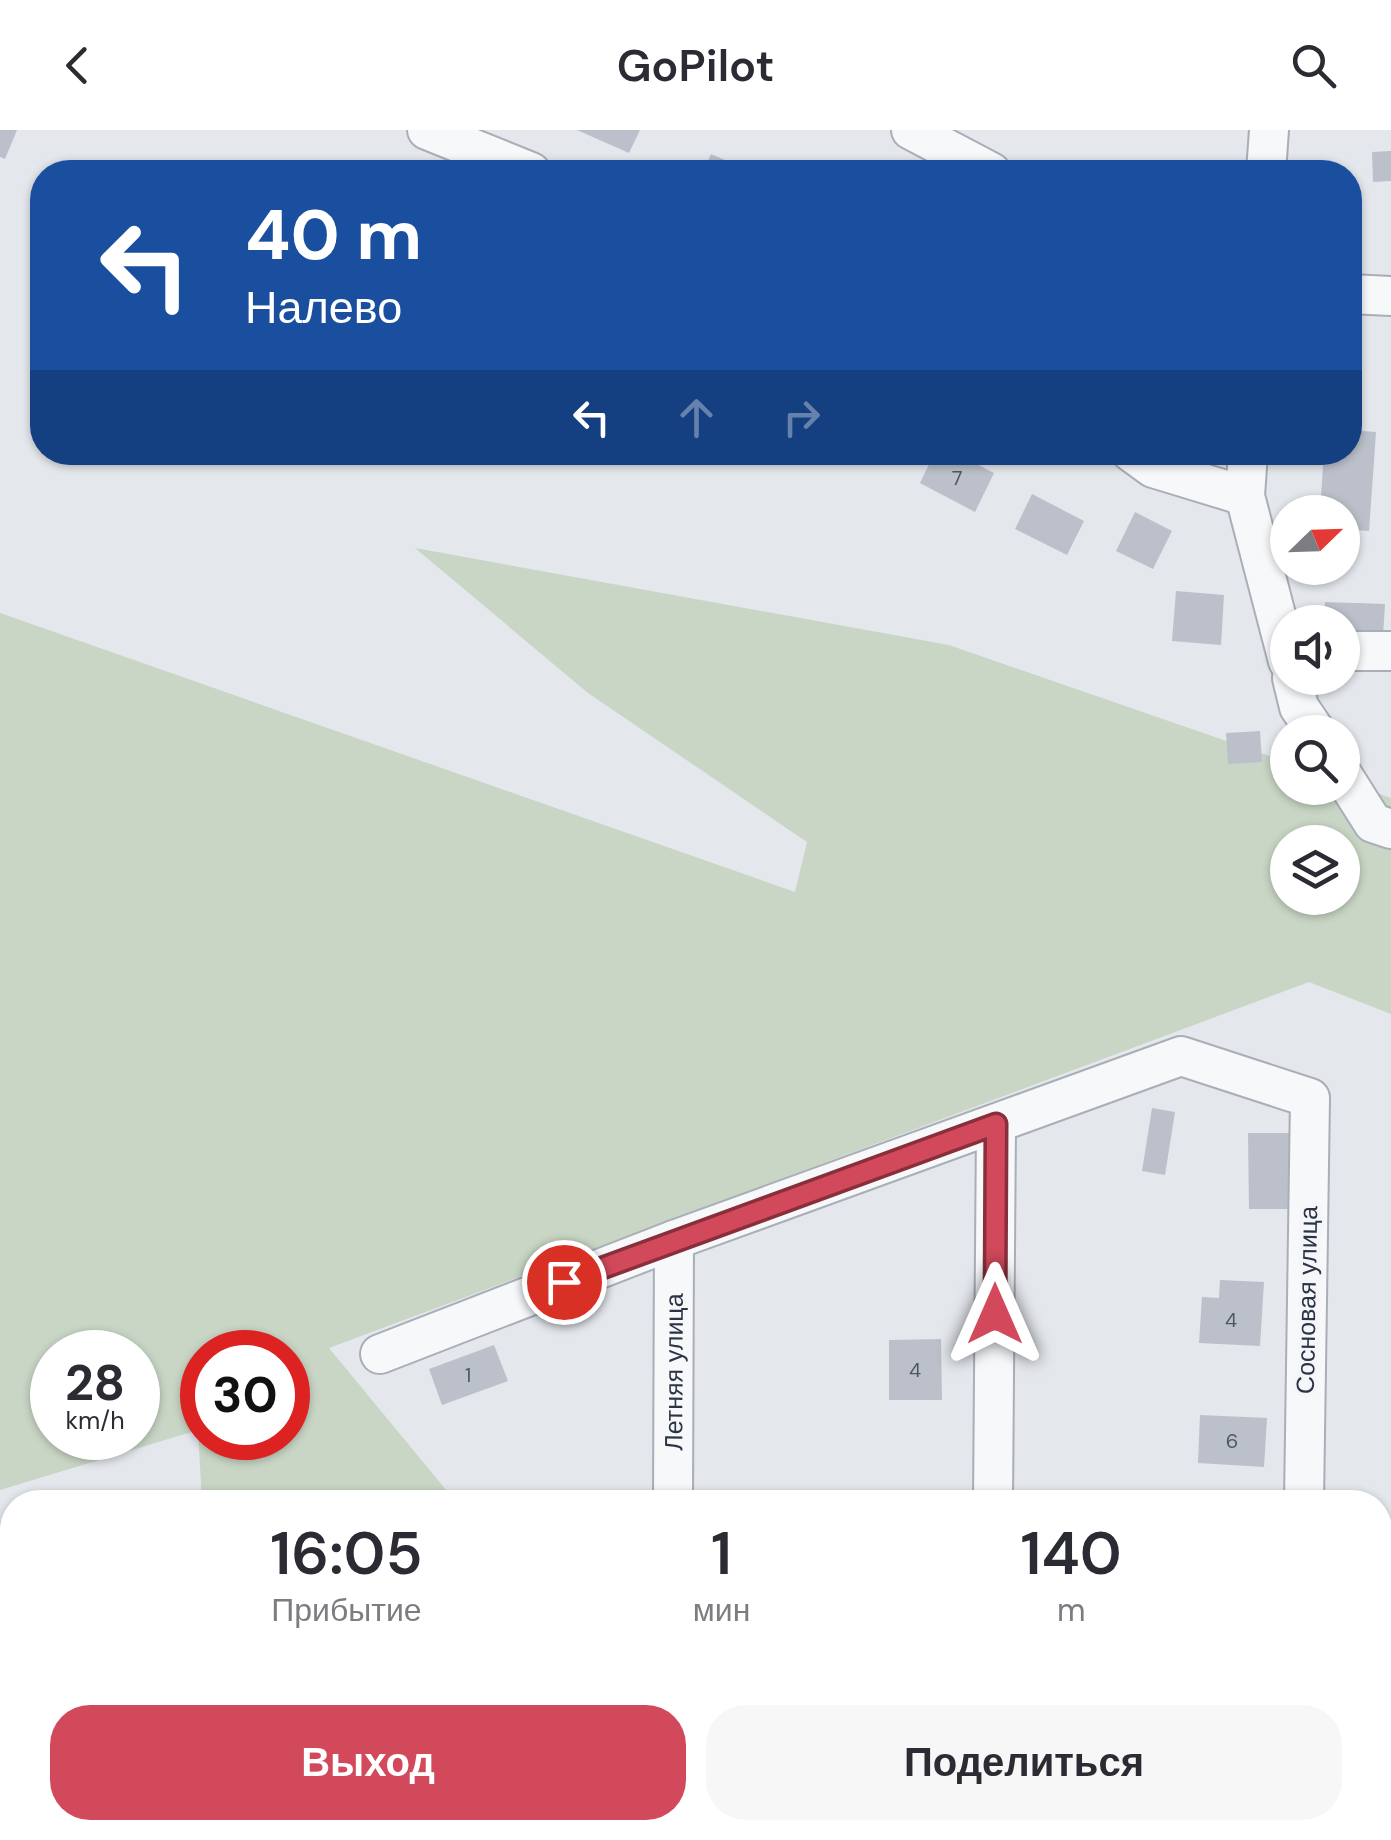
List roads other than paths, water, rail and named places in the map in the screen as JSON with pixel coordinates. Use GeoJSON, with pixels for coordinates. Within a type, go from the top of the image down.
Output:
{"type":"FeatureCollection","features":[{"type":"Feature","properties":{"kind":"street"},"geometry":{"type":"LineString","coordinates":[[427,130],[501,160]]}},
{"type":"Feature","properties":{"kind":"street"},"geometry":{"type":"LineString","coordinates":[[912,130],[969,160]]}},
{"type":"Feature","properties":{"kind":"street"},"geometry":{"type":"LineString","coordinates":[[1267,160],[1269,130]]}},
{"type":"Feature","properties":{"kind":"street"},"geometry":{"type":"LineString","coordinates":[[1362,295],[1391,296]]}},
{"type":"Feature","properties":{"kind":"street"},"geometry":{"type":"LineString","coordinates":[[1149,465],[1245,496]]}},
{"type":"Feature","properties":{"kind":"street"},"geometry":{"type":"LineString","coordinates":[[1247,465],[1245,496],[1274,605]]}},
{"type":"Feature","properties":{"kind":"street"},"geometry":{"type":"LineString","coordinates":[[1360,651],[1391,651]]}},
{"type":"Feature","properties":{"kind":"street"},"geometry":{"type":"LineString","coordinates":[[1360,802],[1373,822],[1391,828]]}},
{"type":"Feature","properties":{"kind":"street","name":"Сосновая улица"},"geometry":{"type":"LineString","coordinates":[[996,1124],[1181,1056],[1310,1098],[1304,1490]]}},
{"type":"Feature","properties":{"kind":"street"},"geometry":{"type":"LineString","coordinates":[[380,1354],[674,1240],[996,1124],[993,1490]]}},
{"type":"Feature","properties":{"kind":"street","name":"Летняя улица"},"geometry":{"type":"LineString","coordinates":[[673,1490],[674,1240]]}}]}
